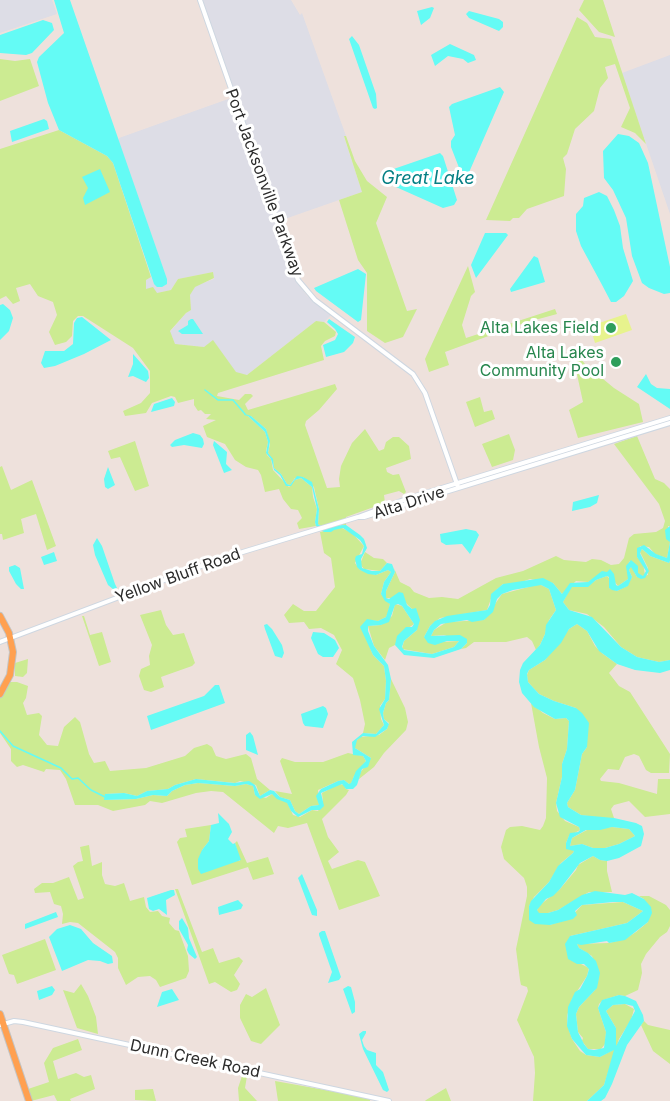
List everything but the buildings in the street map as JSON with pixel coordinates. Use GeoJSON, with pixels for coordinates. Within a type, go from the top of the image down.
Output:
{"type":"FeatureCollection","features":[{"type":"Feature","properties":{"kind":"main road"},"geometry":{"type":"LineString","coordinates":[[0,616],[7,626],[13,652],[11,669],[0,694]]}},
{"type":"Feature","properties":{"kind":"main road"},"geometry":{"type":"LineString","coordinates":[[0,1014],[29,1101]]}},
{"type":"Feature","properties":{"kind":"street","name":"Port Jacksonville Parkway"},"geometry":{"type":"LineString","coordinates":[[200,0],[298,280],[315,300],[413,374],[425,393],[457,485]]}},
{"type":"Feature","properties":{"kind":"street","name":"Alta Drive"},"geometry":{"type":"LineString","coordinates":[[358,517],[364,517],[457,485],[670,418]]}},
{"type":"Feature","properties":{"kind":"street","name":"Alta Drive"},"geometry":{"type":"LineString","coordinates":[[457,485],[670,423]]}},
{"type":"Feature","properties":{"kind":"street","name":"Yellow Bluff Road"},"geometry":{"type":"LineString","coordinates":[[0,642],[211,562],[358,517]]}},
{"type":"Feature","properties":{"kind":"street","name":"Dunn Creek Road"},"geometry":{"type":"LineString","coordinates":[[2,1024],[23,1022],[389,1101]]}},
{"type":"Feature","properties":{"kind":"shaded area"},"geometry":{"type":"Polygon","coordinates":[[[0,0],[52,0],[57,14],[0,33],[0,0]]]}},
{"type":"Feature","properties":{"kind":"shaded area"},"geometry":{"type":"Polygon","coordinates":[[[202,0],[291,0],[300,15],[302,13],[346,136],[344,137],[362,192],[279,221],[202,0]]]}},
{"type":"Feature","properties":{"kind":"shaded area"},"geometry":{"type":"Polygon","coordinates":[[[670,55],[670,214],[622,73],[670,55]]]}},
{"type":"Feature","properties":{"kind":"shaded area"},"geometry":{"type":"Polygon","coordinates":[[[231,98],[294,278],[307,296],[331,315],[324,322],[316,321],[247,375],[236,373],[213,341],[204,347],[175,344],[170,332],[191,310],[190,295],[195,286],[214,279],[213,272],[178,279],[171,290],[157,293],[146,290],[146,280],[151,277],[154,284],[167,279],[118,140],[231,98]]]}},
{"type":"Feature","properties":{"kind":"green space"},"geometry":{"type":"Polygon","coordinates":[[[584,0],[603,0],[615,37],[599,32],[579,10],[584,0]]]}},
{"type":"Feature","properties":{"kind":"green space"},"geometry":{"type":"Polygon","coordinates":[[[577,17],[587,23],[595,37],[611,39],[646,144],[635,133],[621,127],[630,108],[615,64],[605,67],[608,78],[600,88],[594,111],[575,129],[567,154],[563,158],[566,169],[564,196],[527,209],[519,218],[513,218],[510,221],[486,220],[577,17]]]}},
{"type":"Feature","properties":{"kind":"green space"},"geometry":{"type":"Polygon","coordinates":[[[0,59],[15,61],[30,59],[39,86],[0,101],[0,59]]]}},
{"type":"Feature","properties":{"kind":"green space"},"geometry":{"type":"Polygon","coordinates":[[[59,130],[107,156],[113,163],[151,277],[146,280],[146,289],[153,287],[157,293],[171,290],[178,279],[213,272],[214,278],[195,287],[190,295],[191,310],[170,331],[175,344],[204,347],[213,340],[236,372],[247,375],[316,321],[324,322],[336,332],[335,336],[321,346],[324,360],[218,393],[217,396],[239,400],[245,394],[251,394],[253,396],[245,404],[248,410],[335,384],[337,389],[306,421],[305,425],[327,488],[340,487],[341,466],[352,443],[365,429],[379,451],[384,449],[386,442],[393,437],[399,437],[409,446],[411,459],[386,468],[387,472],[393,475],[399,474],[406,492],[404,494],[399,491],[384,495],[385,503],[346,517],[346,525],[321,526],[318,524],[319,509],[314,487],[303,477],[295,478],[290,485],[287,484],[274,468],[273,460],[268,453],[270,444],[266,429],[248,416],[265,432],[268,442],[266,451],[271,459],[273,470],[289,487],[295,480],[301,478],[312,487],[317,509],[316,526],[299,529],[297,523],[302,518],[298,510],[291,509],[279,489],[265,492],[258,470],[246,467],[235,460],[225,444],[207,437],[203,426],[216,420],[206,419],[211,414],[198,411],[194,405],[194,399],[178,403],[175,397],[171,396],[152,403],[146,413],[125,416],[123,411],[141,403],[150,393],[150,371],[133,348],[83,316],[78,316],[73,321],[72,336],[66,342],[55,345],[49,332],[57,315],[53,302],[38,296],[30,284],[16,288],[20,301],[13,304],[6,296],[0,299],[0,149],[59,130]]]}},
{"type":"Feature","properties":{"kind":"green space"},"geometry":{"type":"Polygon","coordinates":[[[344,136],[367,181],[387,197],[376,223],[407,311],[417,309],[403,337],[385,343],[367,331],[367,273],[358,260],[339,200],[362,192],[344,136]]]}},
{"type":"Feature","properties":{"kind":"green space"},"geometry":{"type":"Polygon","coordinates":[[[468,266],[475,292],[471,296],[462,325],[466,338],[555,309],[557,314],[524,323],[445,352],[449,365],[429,372],[425,359],[468,266]]]}},
{"type":"Feature","properties":{"kind":"green space","name":"Alta Lakes Field"},"geometry":{"type":"Polygon","coordinates":[[[626,314],[632,330],[595,343],[590,326],[626,314]]]}},
{"type":"Feature","properties":{"kind":"green space"},"geometry":{"type":"Polygon","coordinates":[[[571,347],[585,364],[614,388],[639,404],[643,422],[578,438],[569,410],[583,402],[571,347]]]}},
{"type":"Feature","properties":{"kind":"green space"},"geometry":{"type":"Polygon","coordinates":[[[480,397],[484,412],[492,410],[495,419],[475,427],[466,402],[480,397]]]}},
{"type":"Feature","properties":{"kind":"green space"},"geometry":{"type":"Polygon","coordinates":[[[509,434],[515,450],[513,460],[492,467],[482,444],[509,434]]]}},
{"type":"Feature","properties":{"kind":"green space"},"geometry":{"type":"Polygon","coordinates":[[[637,436],[655,479],[670,489],[670,526],[668,526],[670,542],[667,558],[655,554],[649,547],[640,546],[637,557],[643,563],[645,575],[638,574],[629,561],[628,579],[618,586],[607,572],[588,582],[576,581],[562,594],[553,583],[530,579],[516,584],[503,584],[493,593],[487,610],[440,618],[430,626],[424,637],[441,642],[459,641],[454,647],[432,654],[402,649],[404,641],[417,630],[412,609],[406,603],[386,598],[386,591],[395,572],[394,568],[400,582],[414,592],[429,598],[458,599],[496,578],[523,571],[556,556],[564,560],[586,562],[592,559],[611,565],[619,564],[624,558],[629,538],[634,534],[656,532],[663,528],[665,521],[659,504],[614,444],[637,436]]]}},
{"type":"Feature","properties":{"kind":"green space"},"geometry":{"type":"Polygon","coordinates":[[[135,441],[149,486],[135,491],[120,457],[111,459],[108,451],[135,441]]]}},
{"type":"Feature","properties":{"kind":"green space"},"geometry":{"type":"Polygon","coordinates":[[[2,466],[11,490],[32,480],[56,546],[47,550],[36,514],[21,519],[24,533],[3,540],[0,534],[0,467],[2,466]]]}},
{"type":"Feature","properties":{"kind":"green space"},"geometry":{"type":"Polygon","coordinates":[[[340,527],[352,533],[364,546],[355,563],[360,570],[376,575],[388,570],[391,572],[384,582],[381,594],[390,604],[388,613],[386,617],[378,621],[367,620],[365,636],[373,655],[384,666],[386,681],[385,699],[380,706],[384,725],[376,734],[363,733],[365,724],[360,700],[353,678],[336,664],[342,650],[334,635],[321,628],[309,629],[304,622],[289,623],[284,615],[293,604],[304,611],[316,611],[335,587],[331,558],[324,553],[320,532],[340,527]]]}},
{"type":"Feature","properties":{"kind":"green space"},"geometry":{"type":"Polygon","coordinates":[[[642,549],[650,556],[669,563],[670,561],[670,660],[659,662],[637,657],[621,647],[604,627],[587,614],[569,610],[563,602],[571,587],[588,586],[607,576],[610,579],[609,588],[617,591],[627,586],[632,577],[629,570],[631,566],[637,577],[648,575],[648,568],[640,552],[642,549]]]}},
{"type":"Feature","properties":{"kind":"green space"},"geometry":{"type":"Polygon","coordinates":[[[365,552],[387,563],[380,571],[364,569],[360,564],[365,552]]]}},
{"type":"Feature","properties":{"kind":"green space"},"geometry":{"type":"Polygon","coordinates":[[[536,585],[549,589],[556,610],[536,650],[532,641],[527,637],[506,642],[474,642],[461,649],[467,643],[444,635],[431,636],[434,630],[447,622],[484,620],[502,594],[536,585]]]}},
{"type":"Feature","properties":{"kind":"green space"},"geometry":{"type":"Polygon","coordinates":[[[395,604],[402,606],[414,624],[404,631],[395,645],[389,648],[385,660],[374,646],[368,626],[381,625],[392,616],[395,604]]]}},
{"type":"Feature","properties":{"kind":"green space"},"geometry":{"type":"Polygon","coordinates":[[[161,610],[166,625],[173,635],[184,633],[195,663],[161,677],[164,687],[151,692],[144,690],[139,676],[141,669],[150,665],[149,656],[152,645],[140,615],[161,610]]]}},
{"type":"Feature","properties":{"kind":"green space"},"geometry":{"type":"Polygon","coordinates":[[[82,616],[84,616],[90,635],[102,632],[111,662],[99,666],[82,616]]]}},
{"type":"Feature","properties":{"kind":"green space"},"geometry":{"type":"Polygon","coordinates":[[[577,624],[587,631],[595,646],[603,654],[617,664],[609,673],[619,686],[630,692],[670,754],[669,773],[651,773],[646,770],[639,756],[634,754],[625,757],[619,770],[608,769],[600,779],[657,794],[658,779],[670,779],[670,814],[645,817],[629,801],[614,805],[611,809],[614,818],[610,819],[581,815],[568,807],[567,803],[575,790],[582,754],[587,747],[576,708],[539,694],[528,682],[527,675],[529,670],[545,660],[569,629],[577,624]]]}},
{"type":"Feature","properties":{"kind":"green space"},"geometry":{"type":"Polygon","coordinates":[[[28,659],[27,673],[23,677],[15,676],[15,663],[28,659]]]}},
{"type":"Feature","properties":{"kind":"green space"},"geometry":{"type":"Polygon","coordinates":[[[391,679],[405,708],[408,722],[406,730],[374,767],[359,779],[360,773],[371,758],[355,748],[354,743],[360,737],[379,735],[387,729],[389,723],[384,719],[383,713],[389,700],[391,679]]]}},
{"type":"Feature","properties":{"kind":"green space"},"geometry":{"type":"Polygon","coordinates":[[[10,682],[28,686],[23,703],[27,715],[39,713],[42,716],[39,735],[47,745],[58,746],[64,727],[75,717],[80,722],[89,754],[94,763],[105,761],[110,771],[146,768],[185,756],[194,748],[207,744],[212,747],[216,756],[226,759],[246,754],[251,758],[257,779],[270,790],[260,796],[256,785],[240,781],[235,783],[196,779],[168,789],[147,791],[137,796],[124,793],[105,794],[105,800],[136,799],[153,795],[167,796],[185,785],[198,783],[235,786],[246,784],[253,786],[255,795],[266,798],[272,794],[287,802],[293,815],[300,817],[312,810],[318,811],[323,802],[322,793],[339,784],[344,785],[349,790],[346,795],[322,819],[328,837],[339,852],[328,861],[332,869],[358,860],[365,862],[380,896],[339,910],[307,823],[288,828],[278,826],[274,833],[223,792],[196,793],[162,803],[150,801],[145,805],[113,811],[98,805],[75,805],[66,779],[60,770],[46,769],[44,772],[23,765],[17,767],[11,761],[11,749],[0,733],[0,698],[10,682]]]}},
{"type":"Feature","properties":{"kind":"green space"},"geometry":{"type":"Polygon","coordinates":[[[531,703],[555,719],[566,718],[569,721],[567,749],[562,764],[562,777],[556,803],[557,811],[565,821],[579,827],[580,830],[569,836],[566,843],[574,851],[573,853],[561,863],[529,906],[550,925],[570,918],[582,905],[623,902],[643,911],[627,923],[570,936],[571,959],[589,968],[587,976],[572,999],[567,1016],[572,1039],[580,1051],[586,1055],[600,1057],[613,1050],[616,1028],[606,1011],[613,1005],[625,1004],[634,1009],[631,1020],[619,1039],[604,1085],[587,1101],[533,1101],[534,1057],[517,1020],[528,991],[527,987],[521,985],[516,949],[527,887],[524,878],[504,859],[501,847],[506,830],[510,827],[522,826],[540,830],[546,818],[547,778],[531,703]]]}},
{"type":"Feature","properties":{"kind":"green space"},"geometry":{"type":"Polygon","coordinates":[[[348,753],[363,756],[366,761],[354,776],[351,784],[344,780],[338,781],[318,790],[319,805],[311,806],[299,814],[290,800],[280,797],[275,791],[292,794],[280,761],[282,758],[295,762],[323,762],[348,753]]]}},
{"type":"Feature","properties":{"kind":"green space"},"geometry":{"type":"Polygon","coordinates":[[[211,825],[209,841],[202,850],[240,861],[235,843],[237,841],[247,863],[268,857],[274,874],[253,880],[248,867],[192,885],[177,842],[180,838],[187,837],[185,829],[211,825]]]}},
{"type":"Feature","properties":{"kind":"green space"},"geometry":{"type":"Polygon","coordinates":[[[612,827],[629,829],[635,836],[605,848],[593,848],[582,844],[570,846],[572,838],[587,830],[612,827]]]}},
{"type":"Feature","properties":{"kind":"green space"},"geometry":{"type":"Polygon","coordinates":[[[89,845],[92,866],[102,862],[105,884],[115,886],[124,883],[130,901],[144,897],[146,907],[150,912],[158,911],[162,916],[170,918],[169,923],[179,931],[188,956],[189,971],[186,978],[160,987],[150,976],[138,977],[126,985],[118,968],[118,958],[115,952],[78,923],[62,924],[61,906],[54,904],[50,892],[35,893],[34,889],[42,883],[53,883],[69,877],[78,900],[84,898],[73,866],[83,861],[80,847],[89,845]]]}},
{"type":"Feature","properties":{"kind":"green space"},"geometry":{"type":"Polygon","coordinates":[[[593,856],[607,861],[612,892],[589,892],[558,910],[538,913],[540,905],[560,889],[578,865],[593,856]]]}},
{"type":"Feature","properties":{"kind":"green space"},"geometry":{"type":"Polygon","coordinates":[[[175,889],[178,889],[202,952],[213,948],[219,963],[239,957],[243,961],[234,975],[240,984],[237,990],[231,992],[215,982],[209,984],[175,889]]]}},
{"type":"Feature","properties":{"kind":"green space"},"geometry":{"type":"Polygon","coordinates":[[[639,896],[649,896],[666,905],[670,910],[670,926],[646,954],[641,964],[642,973],[638,990],[625,996],[619,995],[603,1000],[599,1004],[598,1008],[606,1032],[605,1044],[601,1049],[588,1049],[578,1032],[576,1014],[579,1007],[595,990],[599,976],[592,956],[579,948],[577,944],[609,943],[625,939],[636,932],[648,922],[644,899],[639,896]]]}},
{"type":"Feature","properties":{"kind":"green space"},"geometry":{"type":"Polygon","coordinates":[[[45,939],[56,970],[17,984],[14,975],[9,974],[2,955],[45,939]]]}},
{"type":"Feature","properties":{"kind":"green space"},"geometry":{"type":"Polygon","coordinates":[[[81,984],[96,1017],[98,1034],[77,1028],[63,990],[74,993],[81,984]]]}},
{"type":"Feature","properties":{"kind":"green space"},"geometry":{"type":"Polygon","coordinates":[[[266,988],[280,1025],[261,1044],[251,1041],[240,1018],[240,1005],[246,994],[252,997],[266,988]]]}},
{"type":"Feature","properties":{"kind":"green space"},"geometry":{"type":"Polygon","coordinates":[[[644,1021],[648,1025],[670,1030],[670,1064],[653,1051],[641,1025],[644,1021]]]}},
{"type":"Feature","properties":{"kind":"green space"},"geometry":{"type":"Polygon","coordinates":[[[78,1039],[82,1050],[53,1061],[58,1079],[76,1073],[84,1077],[91,1075],[95,1089],[70,1099],[71,1101],[57,1101],[54,1095],[31,1101],[28,1089],[49,1082],[44,1063],[53,1048],[78,1039]]]}},
{"type":"Feature","properties":{"kind":"green space"},"geometry":{"type":"Polygon","coordinates":[[[242,1076],[247,1076],[245,1088],[257,1101],[239,1101],[238,1088],[242,1076]]]}},
{"type":"Feature","properties":{"kind":"green space"},"geometry":{"type":"Polygon","coordinates":[[[275,1081],[370,1098],[370,1101],[278,1101],[275,1081]]]}},
{"type":"Feature","properties":{"kind":"green space"},"geometry":{"type":"Polygon","coordinates":[[[446,1088],[451,1101],[425,1101],[426,1100],[446,1088]]]}},
{"type":"Feature","properties":{"kind":"green space"},"geometry":{"type":"Polygon","coordinates":[[[153,1089],[156,1101],[135,1100],[135,1090],[153,1089]]]}},
{"type":"Feature","properties":{"kind":"water"},"geometry":{"type":"Polygon","coordinates":[[[54,0],[70,0],[167,279],[167,284],[162,287],[154,284],[113,163],[107,156],[59,130],[48,103],[37,62],[39,57],[64,33],[54,0]]]}},
{"type":"Feature","properties":{"kind":"water"},"geometry":{"type":"Polygon","coordinates":[[[434,8],[430,18],[421,25],[417,11],[434,8]]]}},
{"type":"Feature","properties":{"kind":"water"},"geometry":{"type":"Polygon","coordinates":[[[469,11],[499,19],[503,22],[503,27],[499,31],[469,18],[466,14],[469,11]]]}},
{"type":"Feature","properties":{"kind":"water"},"geometry":{"type":"Polygon","coordinates":[[[43,20],[52,23],[54,30],[32,53],[26,55],[0,53],[0,35],[43,20]]]}},
{"type":"Feature","properties":{"kind":"water"},"geometry":{"type":"Polygon","coordinates":[[[352,36],[359,45],[376,94],[377,108],[375,109],[349,39],[352,36]]]}},
{"type":"Feature","properties":{"kind":"water"},"geometry":{"type":"Polygon","coordinates":[[[450,44],[474,55],[476,60],[468,63],[463,59],[448,56],[435,66],[431,55],[450,44]]]}},
{"type":"Feature","properties":{"kind":"water"},"geometry":{"type":"Polygon","coordinates":[[[500,87],[504,92],[467,177],[463,178],[451,147],[451,141],[455,135],[449,107],[500,87]]]}},
{"type":"Feature","properties":{"kind":"water"},"geometry":{"type":"Polygon","coordinates":[[[44,119],[49,129],[12,142],[10,131],[44,119]]]}},
{"type":"Feature","properties":{"kind":"water"},"geometry":{"type":"Polygon","coordinates":[[[618,134],[629,136],[639,143],[648,163],[670,267],[670,293],[664,294],[642,283],[632,256],[626,218],[613,190],[604,178],[603,151],[618,134]]]}},
{"type":"Feature","properties":{"kind":"water","name":"Great Lake"},"geometry":{"type":"Polygon","coordinates":[[[440,153],[443,156],[457,200],[454,205],[443,208],[387,183],[382,176],[382,173],[440,153]]]}},
{"type":"Feature","properties":{"kind":"water"},"geometry":{"type":"Polygon","coordinates":[[[100,169],[110,192],[85,205],[83,198],[88,188],[82,177],[100,169]]]}},
{"type":"Feature","properties":{"kind":"water"},"geometry":{"type":"Polygon","coordinates":[[[599,192],[607,196],[614,210],[633,281],[624,296],[616,302],[611,302],[581,246],[576,231],[576,214],[583,206],[584,198],[599,192]]]}},
{"type":"Feature","properties":{"kind":"water"},"geometry":{"type":"Polygon","coordinates":[[[485,233],[506,233],[508,235],[476,278],[471,265],[485,233]]]}},
{"type":"Feature","properties":{"kind":"water"},"geometry":{"type":"Polygon","coordinates":[[[534,256],[538,258],[545,282],[511,292],[510,289],[534,256]]]}},
{"type":"Feature","properties":{"kind":"water"},"geometry":{"type":"Polygon","coordinates":[[[358,269],[366,274],[361,320],[358,322],[314,288],[358,269]]]}},
{"type":"Feature","properties":{"kind":"water"},"geometry":{"type":"Polygon","coordinates":[[[3,304],[10,310],[13,318],[9,331],[0,340],[0,305],[3,304]]]}},
{"type":"Feature","properties":{"kind":"water"},"geometry":{"type":"Polygon","coordinates":[[[82,317],[111,340],[84,354],[44,368],[41,363],[45,351],[64,351],[73,344],[74,323],[77,318],[82,317]]]}},
{"type":"Feature","properties":{"kind":"water"},"geometry":{"type":"Polygon","coordinates":[[[191,319],[203,334],[182,334],[178,331],[188,325],[191,319]]]}},
{"type":"Feature","properties":{"kind":"water"},"geometry":{"type":"Polygon","coordinates":[[[329,319],[355,337],[353,343],[344,352],[326,357],[323,345],[335,340],[338,334],[327,322],[329,319]]]}},
{"type":"Feature","properties":{"kind":"water"},"geometry":{"type":"Polygon","coordinates":[[[133,354],[148,371],[149,378],[146,382],[133,376],[128,377],[133,364],[133,354]]]}},
{"type":"Feature","properties":{"kind":"water"},"geometry":{"type":"Polygon","coordinates":[[[646,374],[651,384],[657,388],[670,389],[670,409],[637,387],[646,374]]]}},
{"type":"Feature","properties":{"kind":"water"},"geometry":{"type":"Polygon","coordinates":[[[172,398],[175,402],[174,406],[151,412],[154,404],[172,398]]]}},
{"type":"Feature","properties":{"kind":"water"},"geometry":{"type":"Polygon","coordinates":[[[244,415],[251,416],[266,429],[270,441],[268,453],[273,459],[274,468],[287,484],[290,485],[297,476],[312,482],[319,509],[318,524],[321,526],[346,525],[364,539],[367,548],[361,559],[362,568],[380,571],[387,563],[392,564],[395,572],[386,591],[386,598],[389,599],[399,592],[403,593],[407,605],[412,609],[416,608],[420,620],[417,630],[404,641],[402,647],[404,650],[432,654],[454,647],[459,641],[447,641],[435,645],[428,643],[424,637],[430,626],[447,616],[487,610],[491,594],[503,584],[543,578],[553,583],[562,594],[570,583],[588,582],[602,571],[607,572],[610,569],[618,586],[628,579],[626,566],[631,560],[638,566],[638,573],[643,576],[646,571],[637,557],[637,548],[644,545],[656,554],[667,558],[670,542],[669,563],[650,556],[642,549],[640,553],[649,571],[645,578],[637,577],[631,567],[629,570],[632,577],[628,586],[617,591],[612,590],[609,588],[609,577],[607,576],[596,580],[588,587],[572,587],[563,602],[569,610],[592,617],[621,647],[637,657],[659,662],[670,660],[670,670],[660,673],[635,670],[617,664],[599,651],[587,631],[577,624],[569,629],[561,643],[545,660],[529,670],[527,674],[528,682],[539,694],[576,708],[589,723],[587,747],[582,754],[575,790],[567,803],[568,807],[581,815],[636,823],[642,826],[644,834],[641,846],[619,858],[607,861],[593,856],[580,863],[560,889],[546,899],[537,910],[539,913],[548,913],[558,910],[582,895],[595,891],[625,895],[632,893],[644,899],[651,907],[652,913],[648,922],[625,940],[577,944],[596,961],[600,973],[597,988],[579,1007],[576,1014],[578,1032],[588,1049],[604,1048],[606,1032],[598,1008],[602,1000],[619,995],[636,1001],[644,1021],[627,1045],[612,1084],[601,1101],[587,1101],[604,1085],[614,1050],[600,1057],[586,1055],[572,1039],[567,1026],[568,1007],[589,969],[584,964],[577,964],[568,959],[565,944],[570,936],[627,923],[643,911],[623,902],[613,902],[582,905],[575,911],[577,915],[573,919],[550,925],[535,924],[529,920],[531,901],[549,882],[558,866],[573,853],[574,851],[566,849],[566,843],[570,833],[580,830],[579,827],[560,817],[556,803],[562,777],[562,764],[567,749],[569,721],[566,718],[555,719],[534,707],[522,693],[519,682],[523,663],[540,645],[546,625],[556,610],[549,589],[541,585],[513,590],[502,594],[497,599],[493,612],[484,620],[441,624],[431,636],[460,635],[467,639],[467,643],[461,649],[434,658],[404,655],[395,645],[397,636],[406,627],[412,627],[414,624],[402,606],[398,604],[395,605],[389,622],[368,626],[374,646],[388,665],[391,679],[389,700],[383,713],[384,719],[389,724],[387,729],[375,737],[363,736],[357,740],[355,748],[371,758],[368,767],[362,769],[357,785],[353,789],[346,789],[342,784],[321,793],[324,806],[320,810],[312,810],[298,817],[287,803],[272,794],[260,799],[255,795],[253,786],[246,784],[235,786],[198,783],[185,785],[167,796],[153,795],[136,799],[104,800],[105,794],[124,793],[137,796],[147,791],[168,789],[196,779],[234,783],[249,781],[255,785],[260,796],[270,790],[290,800],[299,814],[311,806],[319,805],[316,796],[321,789],[338,781],[344,780],[351,783],[356,771],[366,761],[363,756],[353,755],[352,742],[363,733],[376,734],[384,725],[379,709],[385,699],[384,666],[373,655],[360,627],[367,619],[378,621],[386,617],[390,604],[381,594],[384,582],[391,572],[388,570],[376,575],[360,570],[355,559],[356,556],[362,554],[364,546],[360,540],[343,528],[324,532],[316,526],[317,509],[312,487],[301,478],[295,480],[291,486],[286,486],[274,470],[271,459],[266,453],[268,442],[265,432],[244,415]],[[612,827],[586,830],[572,838],[570,846],[582,844],[593,848],[605,848],[635,836],[629,829],[612,827]],[[613,1005],[606,1011],[616,1028],[616,1046],[635,1011],[633,1006],[613,1005]]]}},
{"type":"Feature","properties":{"kind":"water"},"geometry":{"type":"Polygon","coordinates":[[[193,433],[200,435],[203,439],[202,448],[184,445],[172,447],[170,445],[175,440],[193,433]]]}},
{"type":"Feature","properties":{"kind":"water"},"geometry":{"type":"Polygon","coordinates":[[[214,441],[227,452],[226,464],[232,470],[224,473],[213,445],[214,441]]]}},
{"type":"Feature","properties":{"kind":"water"},"geometry":{"type":"Polygon","coordinates":[[[108,467],[115,485],[108,489],[105,487],[104,479],[108,467]]]}},
{"type":"Feature","properties":{"kind":"water"},"geometry":{"type":"Polygon","coordinates":[[[599,495],[597,503],[572,511],[573,502],[599,495]]]}},
{"type":"Feature","properties":{"kind":"water"},"geometry":{"type":"Polygon","coordinates":[[[670,526],[670,542],[666,539],[665,530],[670,526]]]}},
{"type":"Feature","properties":{"kind":"water"},"geometry":{"type":"Polygon","coordinates":[[[466,529],[476,531],[479,535],[470,554],[462,544],[446,545],[441,542],[440,534],[466,529]]]}},
{"type":"Feature","properties":{"kind":"water"},"geometry":{"type":"Polygon","coordinates":[[[97,538],[117,588],[114,590],[108,585],[95,555],[93,545],[97,538]]]}},
{"type":"Feature","properties":{"kind":"water"},"geometry":{"type":"Polygon","coordinates":[[[54,552],[57,561],[44,565],[41,557],[54,552]]]}},
{"type":"Feature","properties":{"kind":"water"},"geometry":{"type":"Polygon","coordinates":[[[15,565],[20,568],[24,589],[16,584],[9,571],[9,567],[15,565]]]}},
{"type":"Feature","properties":{"kind":"water"},"geometry":{"type":"Polygon","coordinates":[[[267,624],[282,645],[284,653],[282,658],[275,656],[264,625],[267,624]]]}},
{"type":"Feature","properties":{"kind":"water"},"geometry":{"type":"Polygon","coordinates":[[[313,632],[324,633],[335,640],[339,648],[333,657],[323,657],[318,654],[311,638],[313,632]]]}},
{"type":"Feature","properties":{"kind":"water"},"geometry":{"type":"Polygon","coordinates":[[[215,685],[219,685],[225,703],[151,730],[147,716],[204,696],[215,685]]]}},
{"type":"Feature","properties":{"kind":"water"},"geometry":{"type":"Polygon","coordinates":[[[323,706],[328,714],[323,728],[305,726],[301,714],[323,706]]]}},
{"type":"Feature","properties":{"kind":"water"},"geometry":{"type":"Polygon","coordinates":[[[250,732],[258,755],[246,750],[246,735],[250,732]]]}},
{"type":"Feature","properties":{"kind":"water"},"geometry":{"type":"Polygon","coordinates":[[[218,813],[229,824],[232,832],[228,839],[233,844],[235,843],[241,860],[201,874],[198,869],[198,859],[209,841],[211,825],[219,823],[218,813]]]}},
{"type":"Feature","properties":{"kind":"water"},"geometry":{"type":"Polygon","coordinates":[[[302,874],[317,910],[317,916],[312,915],[298,878],[302,874]]]}},
{"type":"Feature","properties":{"kind":"water"},"geometry":{"type":"Polygon","coordinates":[[[174,890],[175,895],[166,900],[167,915],[159,909],[153,911],[149,909],[147,898],[174,890]]]}},
{"type":"Feature","properties":{"kind":"water"},"geometry":{"type":"Polygon","coordinates":[[[238,900],[243,905],[241,909],[219,915],[218,907],[238,900]]]}},
{"type":"Feature","properties":{"kind":"water"},"geometry":{"type":"Polygon","coordinates":[[[56,912],[58,917],[25,929],[25,924],[56,912]]]}},
{"type":"Feature","properties":{"kind":"water"},"geometry":{"type":"Polygon","coordinates":[[[182,918],[188,928],[189,938],[197,957],[195,959],[189,954],[188,945],[179,929],[179,921],[182,918]]]}},
{"type":"Feature","properties":{"kind":"water"},"geometry":{"type":"Polygon","coordinates":[[[70,925],[81,929],[93,943],[112,956],[113,963],[88,960],[62,971],[49,937],[57,929],[70,925]]]}},
{"type":"Feature","properties":{"kind":"water"},"geometry":{"type":"Polygon","coordinates":[[[325,931],[341,977],[339,980],[328,983],[332,972],[319,935],[325,931]]]}},
{"type":"Feature","properties":{"kind":"water"},"geometry":{"type":"Polygon","coordinates":[[[52,986],[55,990],[52,995],[39,1000],[37,991],[52,986]]]}},
{"type":"Feature","properties":{"kind":"water"},"geometry":{"type":"Polygon","coordinates":[[[351,987],[355,1002],[355,1012],[352,1014],[343,989],[351,987]]]}},
{"type":"Feature","properties":{"kind":"water"},"geometry":{"type":"Polygon","coordinates":[[[172,989],[179,1000],[157,1007],[162,992],[172,989]]]}},
{"type":"Feature","properties":{"kind":"water"},"geometry":{"type":"Polygon","coordinates":[[[366,1031],[362,1040],[364,1046],[367,1050],[376,1053],[376,1065],[383,1072],[389,1090],[387,1092],[383,1090],[363,1049],[359,1034],[366,1031]]]}},
{"type":"Feature","properties":{"kind":"waterway"},"geometry":{"type":"LineString","coordinates":[[205,390],[218,400],[233,400],[245,414]]}},
{"type":"Feature","properties":{"kind":"waterway"},"geometry":{"type":"LineString","coordinates":[[0,731],[13,746],[61,768],[72,779],[78,778],[91,790],[105,797]]}},
{"type":"Feature","properties":{"kind":"place","name":"Alta Lakes Field"},"geometry":{"type":"Point","coordinates":[611,328]}},
{"type":"Feature","properties":{"kind":"place","name":"Alta Lakes Community Pool"},"geometry":{"type":"Point","coordinates":[616,362]}}]}
